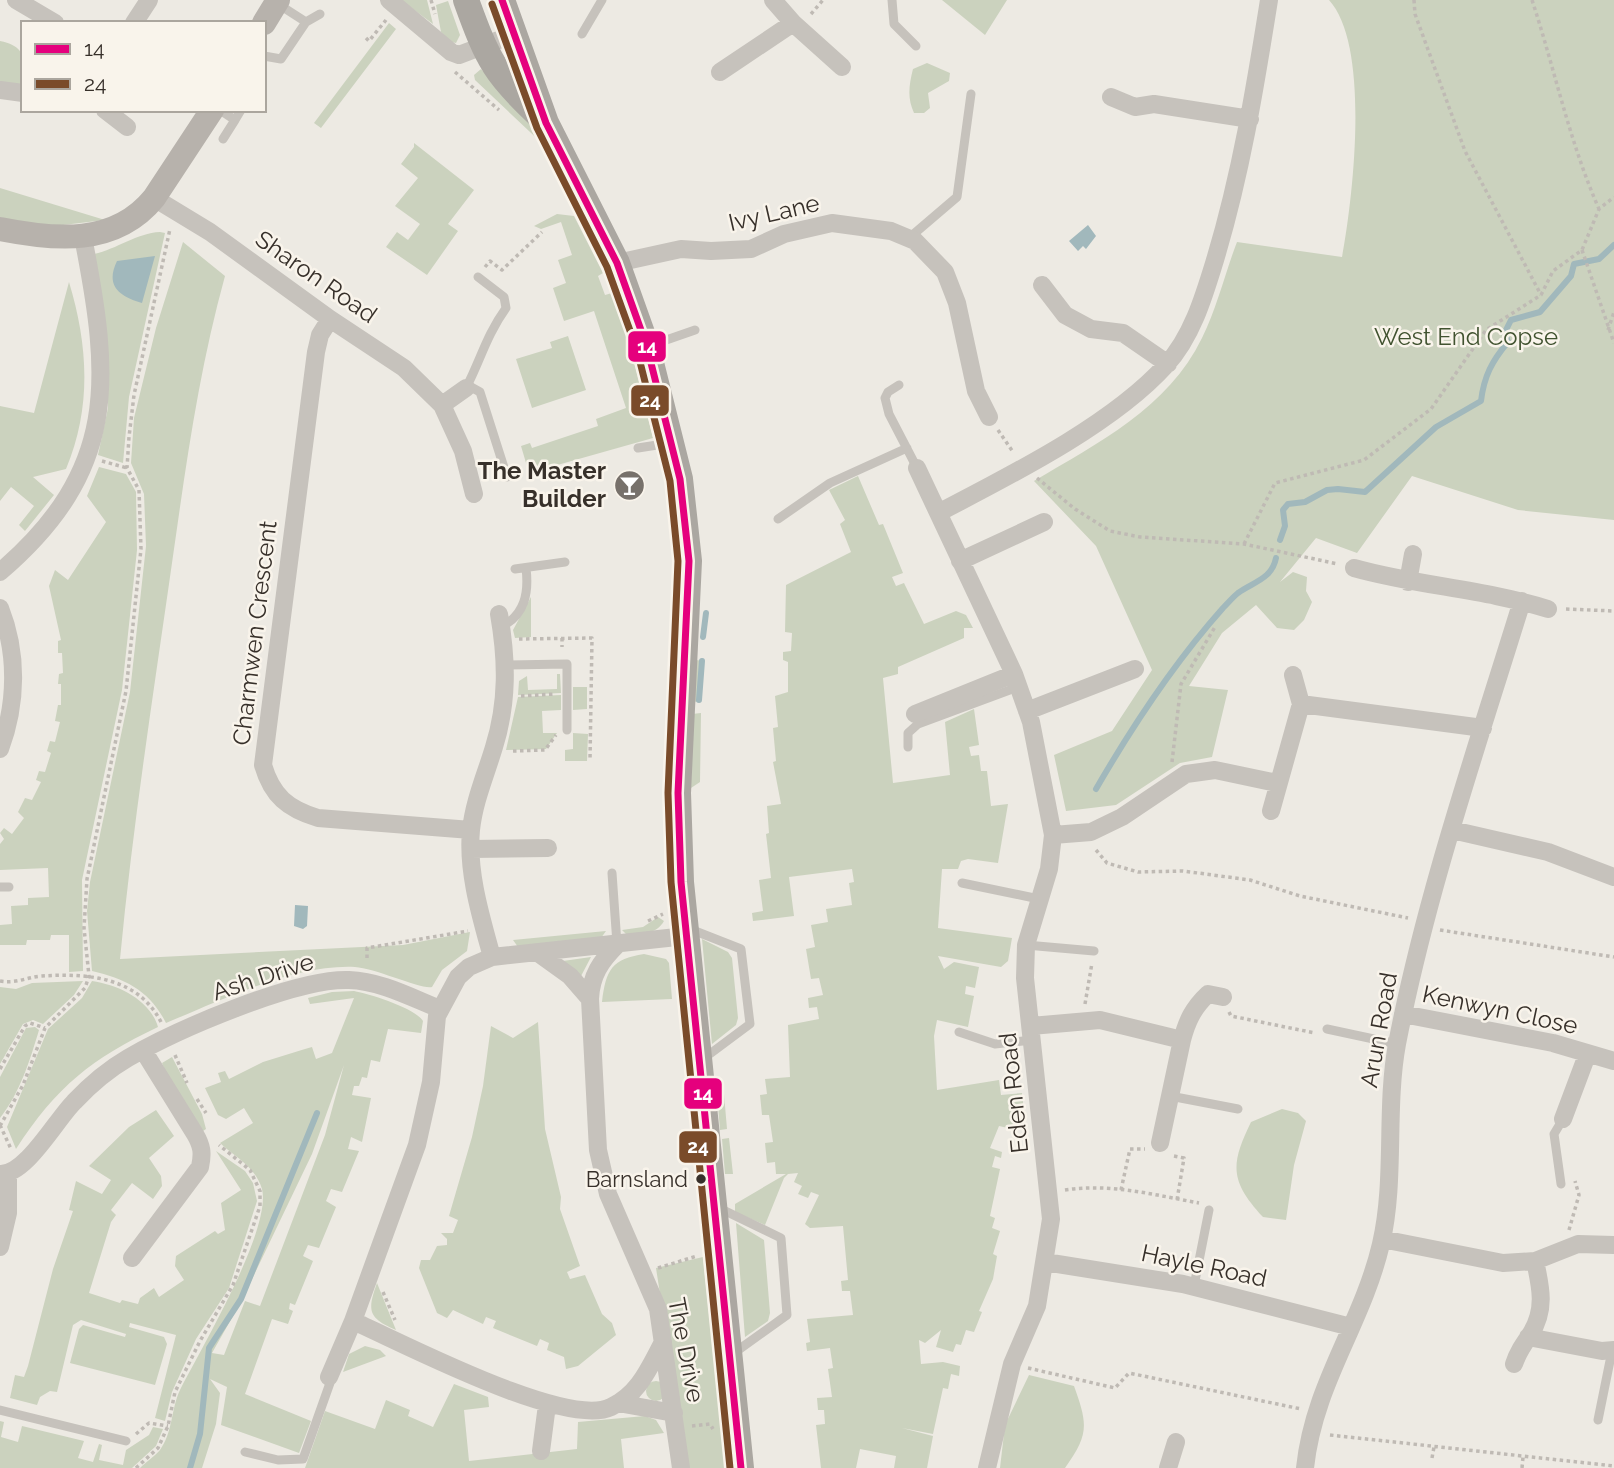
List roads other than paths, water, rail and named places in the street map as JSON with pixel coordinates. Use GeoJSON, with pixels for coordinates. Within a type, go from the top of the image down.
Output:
{"type":"FeatureCollection","features":[{"type":"Feature","properties":{"kind":"main road"},"geometry":{"type":"LineString","coordinates":[[466,0],[483,47],[504,83],[546,123]]}},
{"type":"Feature","properties":{"kind":"main road"},"geometry":{"type":"LineString","coordinates":[[502,0],[512,35],[546,123],[617,263],[647,347],[672,443],[684,506],[689,561],[678,793],[685,932],[741,1468]]}},
{"type":"Feature","properties":{"kind":"street"},"geometry":{"type":"LineString","coordinates":[[16,0],[52,21]]}},
{"type":"Feature","properties":{"kind":"street"},"geometry":{"type":"LineString","coordinates":[[135,21],[149,0]]}},
{"type":"Feature","properties":{"kind":"street"},"geometry":{"type":"LineString","coordinates":[[773,0],[793,23],[842,66]]}},
{"type":"Feature","properties":{"kind":"street"},"geometry":{"type":"LineString","coordinates":[[940,512],[1024,468],[1138,393],[1168,364],[1192,326],[1231,206],[1250,119],[1269,0]]}},
{"type":"Feature","properties":{"kind":"street"},"geometry":{"type":"LineString","coordinates":[[389,8],[459,55],[512,35]]}},
{"type":"Feature","properties":{"kind":"street"},"geometry":{"type":"LineString","coordinates":[[720,72],[793,23]]}},
{"type":"Feature","properties":{"kind":"street"},"geometry":{"type":"LineString","coordinates":[[0,90],[21,93]]}},
{"type":"Feature","properties":{"kind":"street"},"geometry":{"type":"LineString","coordinates":[[1111,97],[1135,107],[1154,104],[1250,119]]}},
{"type":"Feature","properties":{"kind":"street"},"geometry":{"type":"LineString","coordinates":[[108,112],[127,127]]}},
{"type":"Feature","properties":{"kind":"street"},"geometry":{"type":"LineString","coordinates":[[0,229],[47,238],[83,237],[123,223],[154,198],[211,112]]}},
{"type":"Feature","properties":{"kind":"street","name":"Sharon Road"},"geometry":{"type":"LineString","coordinates":[[154,198],[210,232],[330,319],[404,368],[442,405],[463,451],[474,494]]}},
{"type":"Feature","properties":{"kind":"street","name":"Ivy Lane"},"geometry":{"type":"LineString","coordinates":[[617,263],[681,249],[711,251],[751,248],[784,234],[832,223],[891,231],[909,238],[945,272],[957,303],[976,391],[989,417]]}},
{"type":"Feature","properties":{"kind":"street"},"geometry":{"type":"LineString","coordinates":[[0,572],[55,519],[87,457],[96,429],[101,388],[94,304],[83,237]]}},
{"type":"Feature","properties":{"kind":"street"},"geometry":{"type":"LineString","coordinates":[[1042,285],[1061,313],[1091,328],[1123,333],[1168,364]]}},
{"type":"Feature","properties":{"kind":"street","name":"Charmwen Crescent"},"geometry":{"type":"LineString","coordinates":[[330,319],[320,335],[316,352],[264,765],[281,800],[297,811],[318,818],[471,830]]}},
{"type":"Feature","properties":{"kind":"street"},"geometry":{"type":"LineString","coordinates":[[442,405],[466,388]]}},
{"type":"Feature","properties":{"kind":"street","name":"Eden Road"},"geometry":{"type":"LineString","coordinates":[[916,468],[940,512],[1016,680],[1027,711],[1053,835],[1049,869],[1026,945],[1051,1219],[1037,1307],[1012,1364],[988,1468]]}},
{"type":"Feature","properties":{"kind":"street"},"geometry":{"type":"LineString","coordinates":[[960,561],[1044,523]]}},
{"type":"Feature","properties":{"kind":"street"},"geometry":{"type":"LineString","coordinates":[[1408,582],[1413,554]]}},
{"type":"Feature","properties":{"kind":"street"},"geometry":{"type":"LineString","coordinates":[[1354,568],[1408,582],[1492,593],[1548,609]]}},
{"type":"Feature","properties":{"kind":"street","name":"Arun Road"},"geometry":{"type":"LineString","coordinates":[[1305,1468],[1314,1411],[1369,1284],[1382,1240],[1391,1086],[1403,1014],[1452,830],[1522,601]]}},
{"type":"Feature","properties":{"kind":"street"},"geometry":{"type":"LineString","coordinates":[[0,608],[13,656],[14,691],[7,730],[0,748]]}},
{"type":"Feature","properties":{"kind":"street"},"geometry":{"type":"LineString","coordinates":[[492,957],[484,928],[471,849],[471,830],[505,697],[507,665],[500,620]]}},
{"type":"Feature","properties":{"kind":"street"},"geometry":{"type":"LineString","coordinates":[[1027,711],[1135,669]]}},
{"type":"Feature","properties":{"kind":"street"},"geometry":{"type":"LineString","coordinates":[[1271,811],[1301,704],[1293,675]]}},
{"type":"Feature","properties":{"kind":"street"},"geometry":{"type":"LineString","coordinates":[[915,714],[1016,680]]}},
{"type":"Feature","properties":{"kind":"street"},"geometry":{"type":"LineString","coordinates":[[1301,704],[1442,720],[1483,728]]}},
{"type":"Feature","properties":{"kind":"street"},"geometry":{"type":"LineString","coordinates":[[1053,835],[1091,832],[1122,817],[1186,774],[1215,770],[1278,783]]}},
{"type":"Feature","properties":{"kind":"street"},"geometry":{"type":"LineString","coordinates":[[1452,830],[1548,852],[1614,877]]}},
{"type":"Feature","properties":{"kind":"street"},"geometry":{"type":"LineString","coordinates":[[471,849],[548,848]]}},
{"type":"Feature","properties":{"kind":"street"},"geometry":{"type":"LineString","coordinates":[[329,1377],[417,1145],[431,1082],[435,1031],[440,1009],[458,977],[469,967],[492,957],[617,946],[685,932]]}},
{"type":"Feature","properties":{"kind":"street","name":"The Drive"},"geometry":{"type":"LineString","coordinates":[[617,946],[601,961],[591,986],[598,1150],[608,1194],[658,1309],[681,1468]]}},
{"type":"Feature","properties":{"kind":"street"},"geometry":{"type":"LineString","coordinates":[[538,953],[570,976],[590,999]]}},
{"type":"Feature","properties":{"kind":"street","name":"Ash Drive"},"geometry":{"type":"LineString","coordinates":[[9,1172],[75,1101],[109,1071],[143,1050],[228,1013],[298,987],[327,981],[366,981],[440,1009]]}},
{"type":"Feature","properties":{"kind":"street"},"geometry":{"type":"LineString","coordinates":[[1160,1143],[1187,1020],[1196,1004],[1208,994],[1223,996]]}},
{"type":"Feature","properties":{"kind":"street","name":"Kenwyn Close"},"geometry":{"type":"LineString","coordinates":[[1403,1014],[1553,1043],[1614,1061]]}},
{"type":"Feature","properties":{"kind":"street"},"geometry":{"type":"LineString","coordinates":[[1032,1033],[1082,1020],[1100,1020],[1182,1040]]}},
{"type":"Feature","properties":{"kind":"street"},"geometry":{"type":"LineString","coordinates":[[132,1258],[200,1167],[202,1155],[202,1146],[143,1050]]}},
{"type":"Feature","properties":{"kind":"street","name":"Kenwyn Close"},"geometry":{"type":"LineString","coordinates":[[1563,1119],[1587,1055]]}},
{"type":"Feature","properties":{"kind":"street"},"geometry":{"type":"LineString","coordinates":[[0,1247],[8,1213],[9,1172]]}},
{"type":"Feature","properties":{"kind":"street"},"geometry":{"type":"LineString","coordinates":[[1382,1240],[1503,1263],[1535,1261],[1578,1244],[1614,1245]]}},
{"type":"Feature","properties":{"kind":"street"},"geometry":{"type":"LineString","coordinates":[[1514,1364],[1542,1307],[1535,1261]]}},
{"type":"Feature","properties":{"kind":"street","name":"Hayle Road"},"geometry":{"type":"LineString","coordinates":[[1045,1262],[1194,1286],[1351,1328]]}},
{"type":"Feature","properties":{"kind":"street"},"geometry":{"type":"LineString","coordinates":[[352,1321],[547,1405],[576,1410],[608,1409],[632,1395],[663,1342]]}},
{"type":"Feature","properties":{"kind":"street"},"geometry":{"type":"LineString","coordinates":[[1528,1337],[1613,1350]]}},
{"type":"Feature","properties":{"kind":"street"},"geometry":{"type":"LineString","coordinates":[[618,1403],[675,1420]]}},
{"type":"Feature","properties":{"kind":"street"},"geometry":{"type":"LineString","coordinates":[[541,1451],[547,1405]]}},
{"type":"Feature","properties":{"kind":"street"},"geometry":{"type":"LineString","coordinates":[[1168,1468],[1176,1442]]}},
{"type":"Feature","properties":{"kind":"lane"},"geometry":{"type":"LineString","coordinates":[[582,34],[602,0]]}},
{"type":"Feature","properties":{"kind":"lane"},"geometry":{"type":"LineString","coordinates":[[892,0],[894,24],[916,46]]}},
{"type":"Feature","properties":{"kind":"lane"},"geometry":{"type":"LineString","coordinates":[[273,9],[306,22]]}},
{"type":"Feature","properties":{"kind":"lane"},"geometry":{"type":"LineString","coordinates":[[266,56],[282,59],[306,22],[320,14]]}},
{"type":"Feature","properties":{"kind":"lane"},"geometry":{"type":"LineString","coordinates":[[909,238],[957,197],[971,94]]}},
{"type":"Feature","properties":{"kind":"lane"},"geometry":{"type":"LineString","coordinates":[[223,112],[235,120]]}},
{"type":"Feature","properties":{"kind":"lane"},"geometry":{"type":"LineString","coordinates":[[223,139],[240,112]]}},
{"type":"Feature","properties":{"kind":"lane"},"geometry":{"type":"LineString","coordinates":[[478,277],[504,297],[506,308],[483,344],[466,388],[480,392],[507,477]]}},
{"type":"Feature","properties":{"kind":"lane"},"geometry":{"type":"LineString","coordinates":[[647,347],[695,330]]}},
{"type":"Feature","properties":{"kind":"lane"},"geometry":{"type":"LineString","coordinates":[[899,385],[888,391],[885,398],[916,468]]}},
{"type":"Feature","properties":{"kind":"lane"},"geometry":{"type":"LineString","coordinates":[[638,448],[672,443]]}},
{"type":"Feature","properties":{"kind":"lane"},"geometry":{"type":"LineString","coordinates":[[778,519],[830,483],[906,448]]}},
{"type":"Feature","properties":{"kind":"lane"},"geometry":{"type":"LineString","coordinates":[[500,620],[514,620],[526,597],[520,568],[565,562]]}},
{"type":"Feature","properties":{"kind":"lane"},"geometry":{"type":"LineString","coordinates":[[507,665],[567,664],[567,730]]}},
{"type":"Feature","properties":{"kind":"lane"},"geometry":{"type":"LineString","coordinates":[[908,747],[908,733],[918,724],[1016,680]]}},
{"type":"Feature","properties":{"kind":"lane"},"geometry":{"type":"LineString","coordinates":[[612,873],[617,946]]}},
{"type":"Feature","properties":{"kind":"lane"},"geometry":{"type":"LineString","coordinates":[[962,883],[1039,899]]}},
{"type":"Feature","properties":{"kind":"lane"},"geometry":{"type":"LineString","coordinates":[[685,932],[741,949],[750,1024],[699,1062]]}},
{"type":"Feature","properties":{"kind":"lane"},"geometry":{"type":"LineString","coordinates":[[1026,945],[1094,951]]}},
{"type":"Feature","properties":{"kind":"lane"},"geometry":{"type":"LineString","coordinates":[[959,1031],[995,1044],[1032,1033]]}},
{"type":"Feature","properties":{"kind":"lane"},"geometry":{"type":"LineString","coordinates":[[1324,1032],[1398,1044]]}},
{"type":"Feature","properties":{"kind":"lane"},"geometry":{"type":"LineString","coordinates":[[1170,1096],[1238,1109]]}},
{"type":"Feature","properties":{"kind":"lane"},"geometry":{"type":"LineString","coordinates":[[1561,1184],[1554,1134],[1563,1119]]}},
{"type":"Feature","properties":{"kind":"lane"},"geometry":{"type":"LineString","coordinates":[[715,1205],[781,1238],[787,1315],[730,1356]]}},
{"type":"Feature","properties":{"kind":"lane"},"geometry":{"type":"LineString","coordinates":[[1194,1286],[1209,1210]]}},
{"type":"Feature","properties":{"kind":"lane"},"geometry":{"type":"LineString","coordinates":[[1598,1420],[1613,1350]]}},
{"type":"Feature","properties":{"kind":"lane"},"geometry":{"type":"LineString","coordinates":[[245,1452],[278,1460],[303,1458],[330,1383],[329,1377]]}},
{"type":"Feature","properties":{"kind":"lane"},"geometry":{"type":"LineString","coordinates":[[0,1410],[126,1441]]}},
{"type":"Feature","properties":{"kind":"water"},"geometry":{"type":"Polygon","coordinates":[[[1088,225],[1096,236],[1086,249],[1083,246],[1078,251],[1069,241],[1088,225]]]}},
{"type":"Feature","properties":{"kind":"water"},"geometry":{"type":"Polygon","coordinates":[[[155,256],[142,303],[116,289],[113,277],[117,261],[155,256]]]}},
{"type":"Feature","properties":{"kind":"water"},"geometry":{"type":"Polygon","coordinates":[[[295,905],[308,906],[307,926],[303,929],[294,926],[295,905]]]}},
{"type":"Feature","properties":{"kind":"waterway"},"geometry":{"type":"LineString","coordinates":[[1280,540],[1285,526],[1283,510],[1288,504],[1305,502],[1327,490],[1365,492],[1436,427],[1481,401],[1490,369],[1508,342],[1505,332],[1511,320],[1540,312],[1571,276],[1574,264],[1599,259],[1614,245]]}},
{"type":"Feature","properties":{"kind":"waterway"},"geometry":{"type":"LineString","coordinates":[[1096,789],[1140,718],[1188,650],[1234,596],[1270,571],[1276,558]]}},
{"type":"Feature","properties":{"kind":"waterway"},"geometry":{"type":"LineString","coordinates":[[703,637],[706,613]]}},
{"type":"Feature","properties":{"kind":"waterway"},"geometry":{"type":"LineString","coordinates":[[699,700],[702,661]]}},
{"type":"Feature","properties":{"kind":"waterway"},"geometry":{"type":"LineString","coordinates":[[190,1468],[200,1434],[209,1348],[241,1299],[317,1113]]}},
{"type":"Feature","properties":{"kind":"place","name":"The Master Builder"},"geometry":{"type":"Point","coordinates":[629,485]}},
{"type":"Feature","properties":{"kind":"place","name":"Barnsland"},"geometry":{"type":"Point","coordinates":[701,1179]}},
{"type":"Feature","properties":{"kind":"park label","name":"West End Copse"},"geometry":{"type":"Point","coordinates":[1466,337]}}]}
